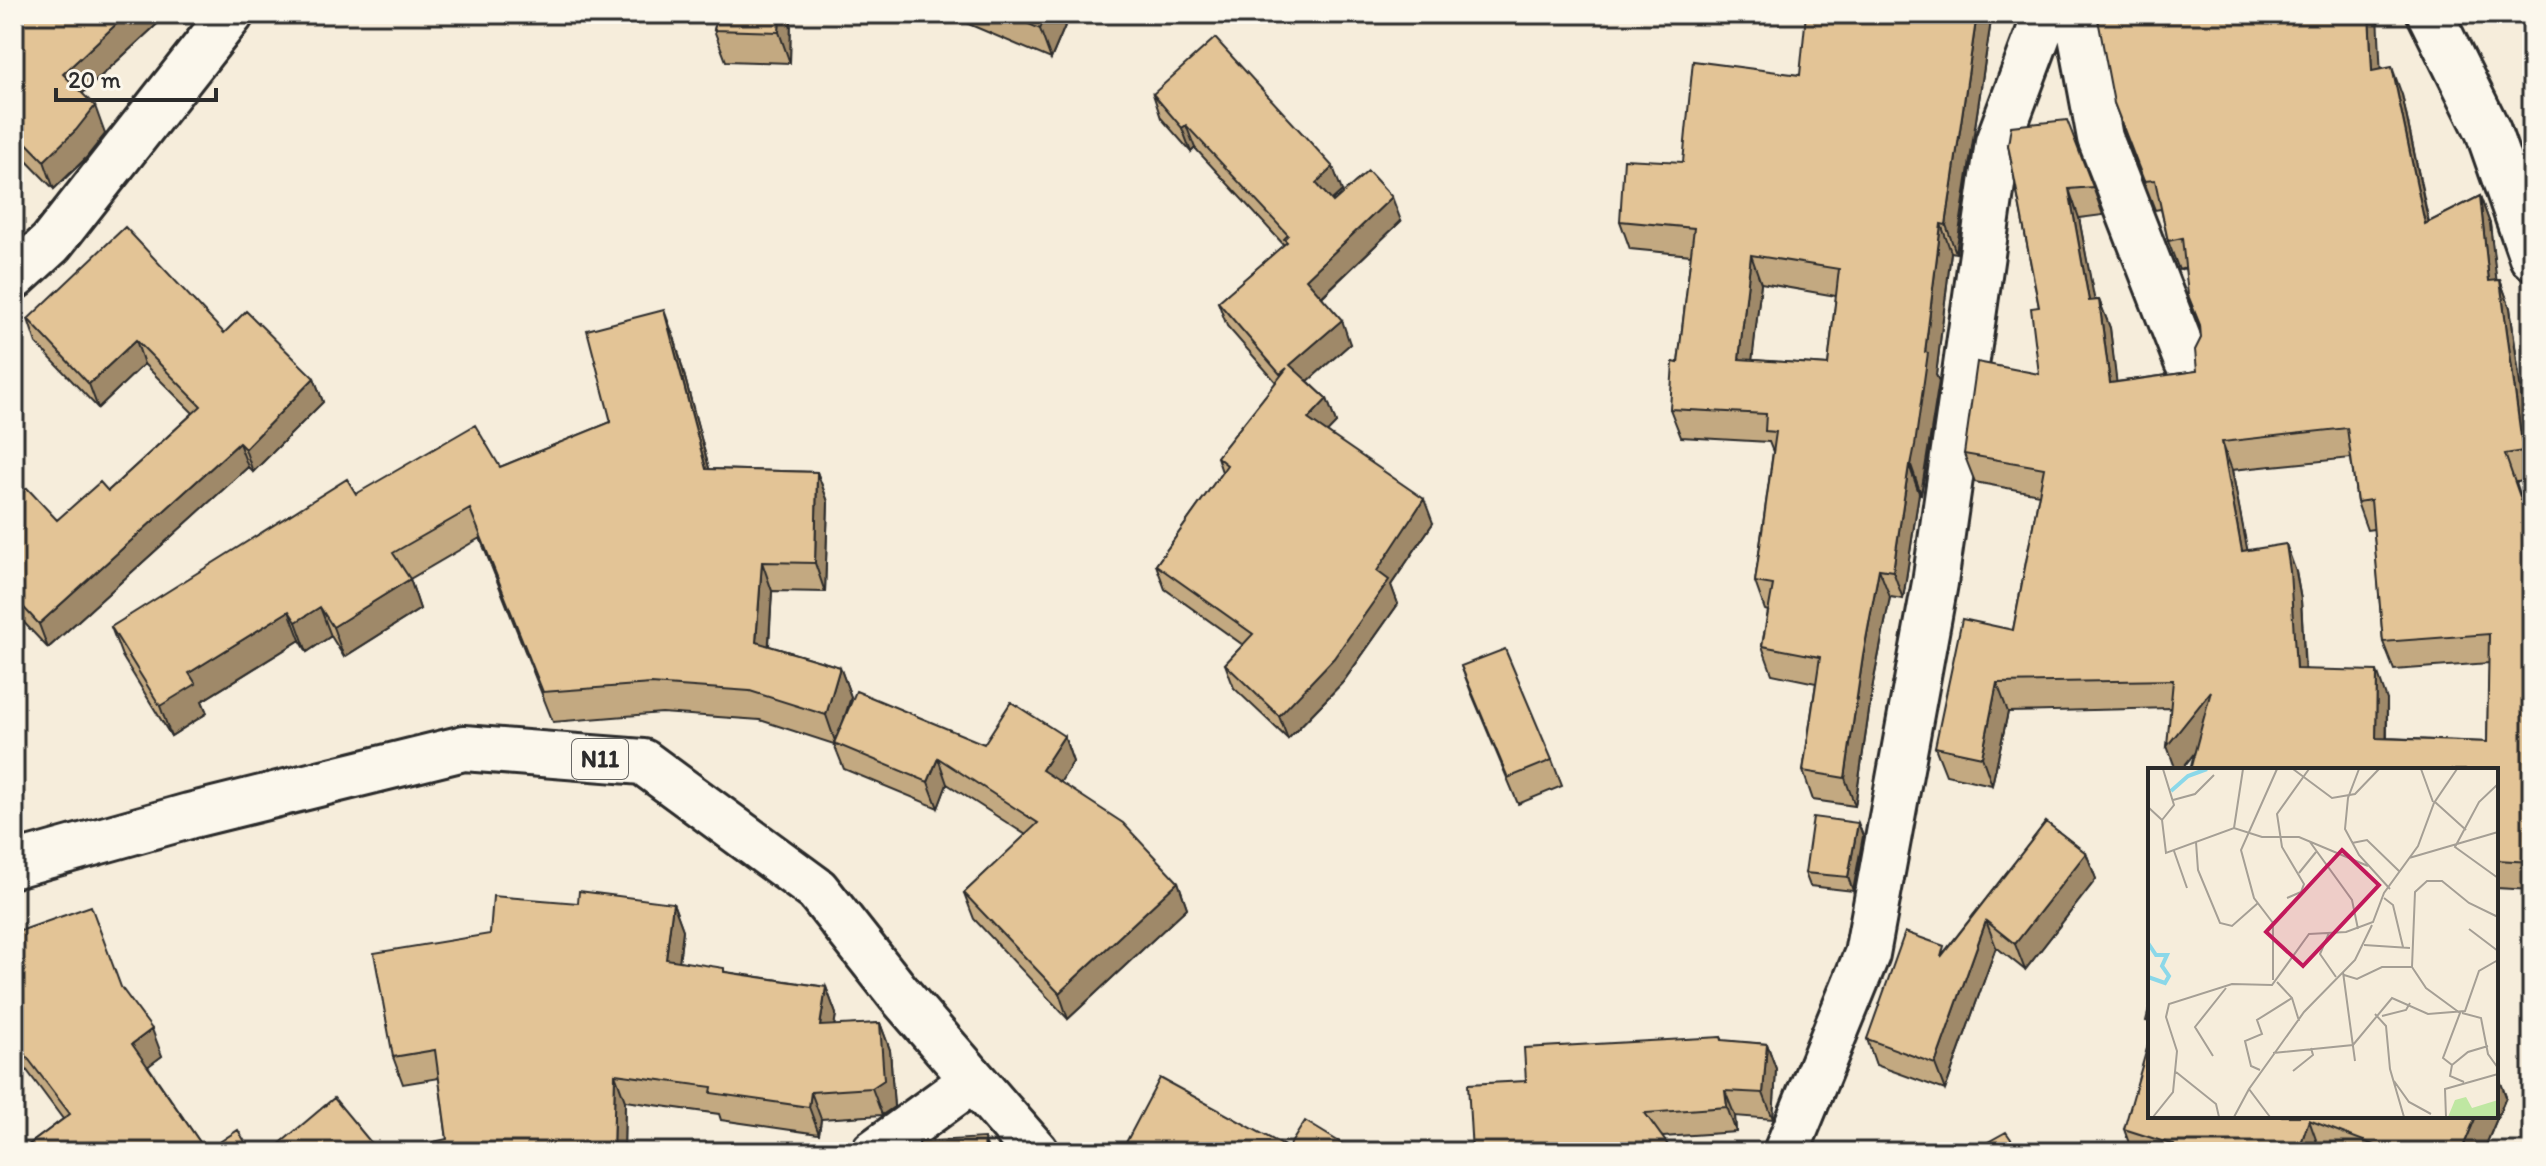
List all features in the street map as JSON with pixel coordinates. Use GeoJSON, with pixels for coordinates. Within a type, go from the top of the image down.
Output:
{"type":"FeatureCollection","features":[{"type":"Feature","properties":{"kind":"main road"},"geometry":{"type":"LineString","coordinates":[[14,277],[51,243],[231,14]]}},
{"type":"Feature","properties":{"kind":"main road"},"geometry":{"type":"LineString","coordinates":[[1786,1152],[1867,954],[1935,583],[1998,142],[2046,14]]}},
{"type":"Feature","properties":{"kind":"main road"},"geometry":{"type":"LineString","coordinates":[[2077,14],[2100,138],[2187,362]]}},
{"type":"Feature","properties":{"kind":"main road"},"geometry":{"type":"LineString","coordinates":[[2430,14],[2488,131],[2532,257]]}},
{"type":"Feature","properties":{"kind":"main road","name":"N11"},"geometry":{"type":"LineString","coordinates":[[14,865],[189,816],[464,748],[643,762],[817,890],[899,994],[1036,1152]]}},
{"type":"Feature","properties":{"kind":"main road"},"geometry":{"type":"LineString","coordinates":[[874,1152],[973,1080]]}},
{"type":"Feature","properties":{"kind":"building"},"geometry":{"type":"Polygon","coordinates":[[[14,14],[127,14],[63,74],[95,106],[44,161],[14,130],[14,14]]]}},
{"type":"Feature","properties":{"kind":"building"},"geometry":{"type":"Polygon","coordinates":[[[718,14],[780,14],[779,32],[714,30],[718,14]]]}},
{"type":"Feature","properties":{"kind":"building"},"geometry":{"type":"Polygon","coordinates":[[[1006,14],[1046,14],[1040,29],[1006,14]]]}},
{"type":"Feature","properties":{"kind":"building"},"geometry":{"type":"Polygon","coordinates":[[[1806,14],[1977,14],[1946,225],[1941,224],[1915,445],[1909,465],[1893,571],[1879,569],[1845,778],[1803,771],[1820,657],[1762,646],[1773,585],[1755,582],[1776,432],[1765,431],[1766,414],[1670,409],[1673,362],[1678,363],[1694,228],[1620,221],[1624,159],[1683,162],[1693,61],[1800,75],[1806,14]],[[1751,255],[1739,359],[1828,365],[1839,269],[1751,255]]]}},
{"type":"Feature","properties":{"kind":"building"},"geometry":{"type":"Polygon","coordinates":[[[2097,14],[2369,14],[2372,71],[2392,67],[2425,224],[2480,196],[2489,281],[2500,280],[2523,451],[2505,454],[2532,531],[2532,862],[2498,860],[2498,768],[2191,768],[2211,691],[2167,746],[2173,680],[1997,683],[1982,757],[1935,747],[1962,619],[2013,630],[2044,468],[1964,454],[1977,362],[2039,374],[2031,308],[2039,307],[2008,145],[2011,126],[2067,120],[2093,187],[2069,189],[2089,301],[2099,300],[2110,383],[2197,371],[2195,350],[2201,338],[2200,325],[2188,295],[2182,238],[2168,241],[2155,180],[2144,181],[2114,103],[2097,14]],[[2347,428],[2222,442],[2242,551],[2286,544],[2296,669],[2377,671],[2376,738],[2487,742],[2489,634],[2383,642],[2371,500],[2357,502],[2347,428]]]}},
{"type":"Feature","properties":{"kind":"building"},"geometry":{"type":"Polygon","coordinates":[[[1215,38],[1333,167],[1316,183],[1333,202],[1368,171],[1392,197],[1306,279],[1342,320],[1290,365],[1327,399],[1308,419],[1424,499],[1377,571],[1389,580],[1334,658],[1279,716],[1225,664],[1253,634],[1156,565],[1227,465],[1217,457],[1287,368],[1280,374],[1218,302],[1287,242],[1284,239],[1288,235],[1186,125],[1182,128],[1153,94],[1215,38]]]}},
{"type":"Feature","properties":{"kind":"building"},"geometry":{"type":"Polygon","coordinates":[[[125,227],[224,333],[246,311],[314,378],[245,449],[239,443],[39,624],[14,597],[14,500],[27,488],[57,520],[100,482],[108,491],[201,406],[136,340],[89,384],[28,319],[125,227]]]}},
{"type":"Feature","properties":{"kind":"building"},"geometry":{"type":"Polygon","coordinates":[[[664,310],[706,469],[817,472],[815,563],[762,562],[756,642],[840,667],[826,715],[750,691],[651,684],[543,692],[470,509],[393,553],[410,579],[333,627],[320,607],[296,622],[289,611],[189,673],[196,684],[160,706],[111,627],[347,479],[356,494],[475,425],[500,467],[611,422],[587,330],[664,310]]]}},
{"type":"Feature","properties":{"kind":"building"},"geometry":{"type":"Polygon","coordinates":[[[1505,649],[1552,760],[1508,778],[1461,666],[1505,649]]]}},
{"type":"Feature","properties":{"kind":"building"},"geometry":{"type":"Polygon","coordinates":[[[856,691],[984,744],[1011,702],[1064,736],[1042,770],[1123,823],[1178,882],[1059,993],[964,893],[1038,823],[938,758],[928,782],[834,743],[856,691]]]}},
{"type":"Feature","properties":{"kind":"building"},"geometry":{"type":"Polygon","coordinates":[[[1813,817],[1858,823],[1848,877],[1805,873],[1813,817]]]}},
{"type":"Feature","properties":{"kind":"building"},"geometry":{"type":"Polygon","coordinates":[[[2046,822],[2086,853],[2015,944],[1986,921],[1935,1064],[1867,1039],[1905,932],[1944,946],[1941,957],[2046,822]]]}},
{"type":"Feature","properties":{"kind":"building"},"geometry":{"type":"Polygon","coordinates":[[[579,891],[673,903],[666,959],[724,968],[724,972],[826,987],[820,1026],[880,1023],[884,1080],[872,1088],[811,1092],[809,1107],[711,1093],[712,1087],[615,1074],[613,1152],[435,1152],[433,1142],[447,1139],[435,1050],[393,1057],[374,953],[490,934],[493,896],[578,903],[579,891]]]}},
{"type":"Feature","properties":{"kind":"building"},"geometry":{"type":"Polygon","coordinates":[[[91,906],[121,987],[152,1029],[132,1044],[206,1151],[238,1130],[251,1152],[19,1152],[70,1114],[14,1040],[14,933],[91,906]]]}},
{"type":"Feature","properties":{"kind":"building"},"geometry":{"type":"Polygon","coordinates":[[[1721,1037],[1722,1040],[1767,1044],[1763,1093],[1725,1091],[1727,1107],[1645,1113],[1673,1152],[1472,1152],[1468,1084],[1526,1081],[1524,1048],[1721,1037]]]}},
{"type":"Feature","properties":{"kind":"building"},"geometry":{"type":"Polygon","coordinates":[[[2148,1045],[2148,1118],[2475,1118],[2461,1152],[2392,1152],[2309,1120],[2298,1152],[2172,1152],[2174,1145],[2124,1129],[2148,1045]]]}},
{"type":"Feature","properties":{"kind":"building"},"geometry":{"type":"Polygon","coordinates":[[[1160,1078],[1288,1148],[1305,1121],[1346,1146],[1342,1152],[1121,1152],[1160,1078]]]}},
{"type":"Feature","properties":{"kind":"building"},"geometry":{"type":"Polygon","coordinates":[[[334,1098],[377,1152],[270,1152],[334,1098]]]}},
{"type":"Feature","properties":{"kind":"building"},"geometry":{"type":"Polygon","coordinates":[[[2006,1132],[2015,1145],[2007,1152],[1970,1152],[2006,1132]]]}},
{"type":"Feature","properties":{"kind":"building"},"geometry":{"type":"Polygon","coordinates":[[[984,1138],[985,1152],[920,1152],[919,1142],[984,1138]]]}},
{"type":"Feature","properties":{"kind":"building"},"geometry":{"type":"Polygon","coordinates":[[[1404,1148],[1440,1152],[1404,1152],[1404,1148]]]}}]}
